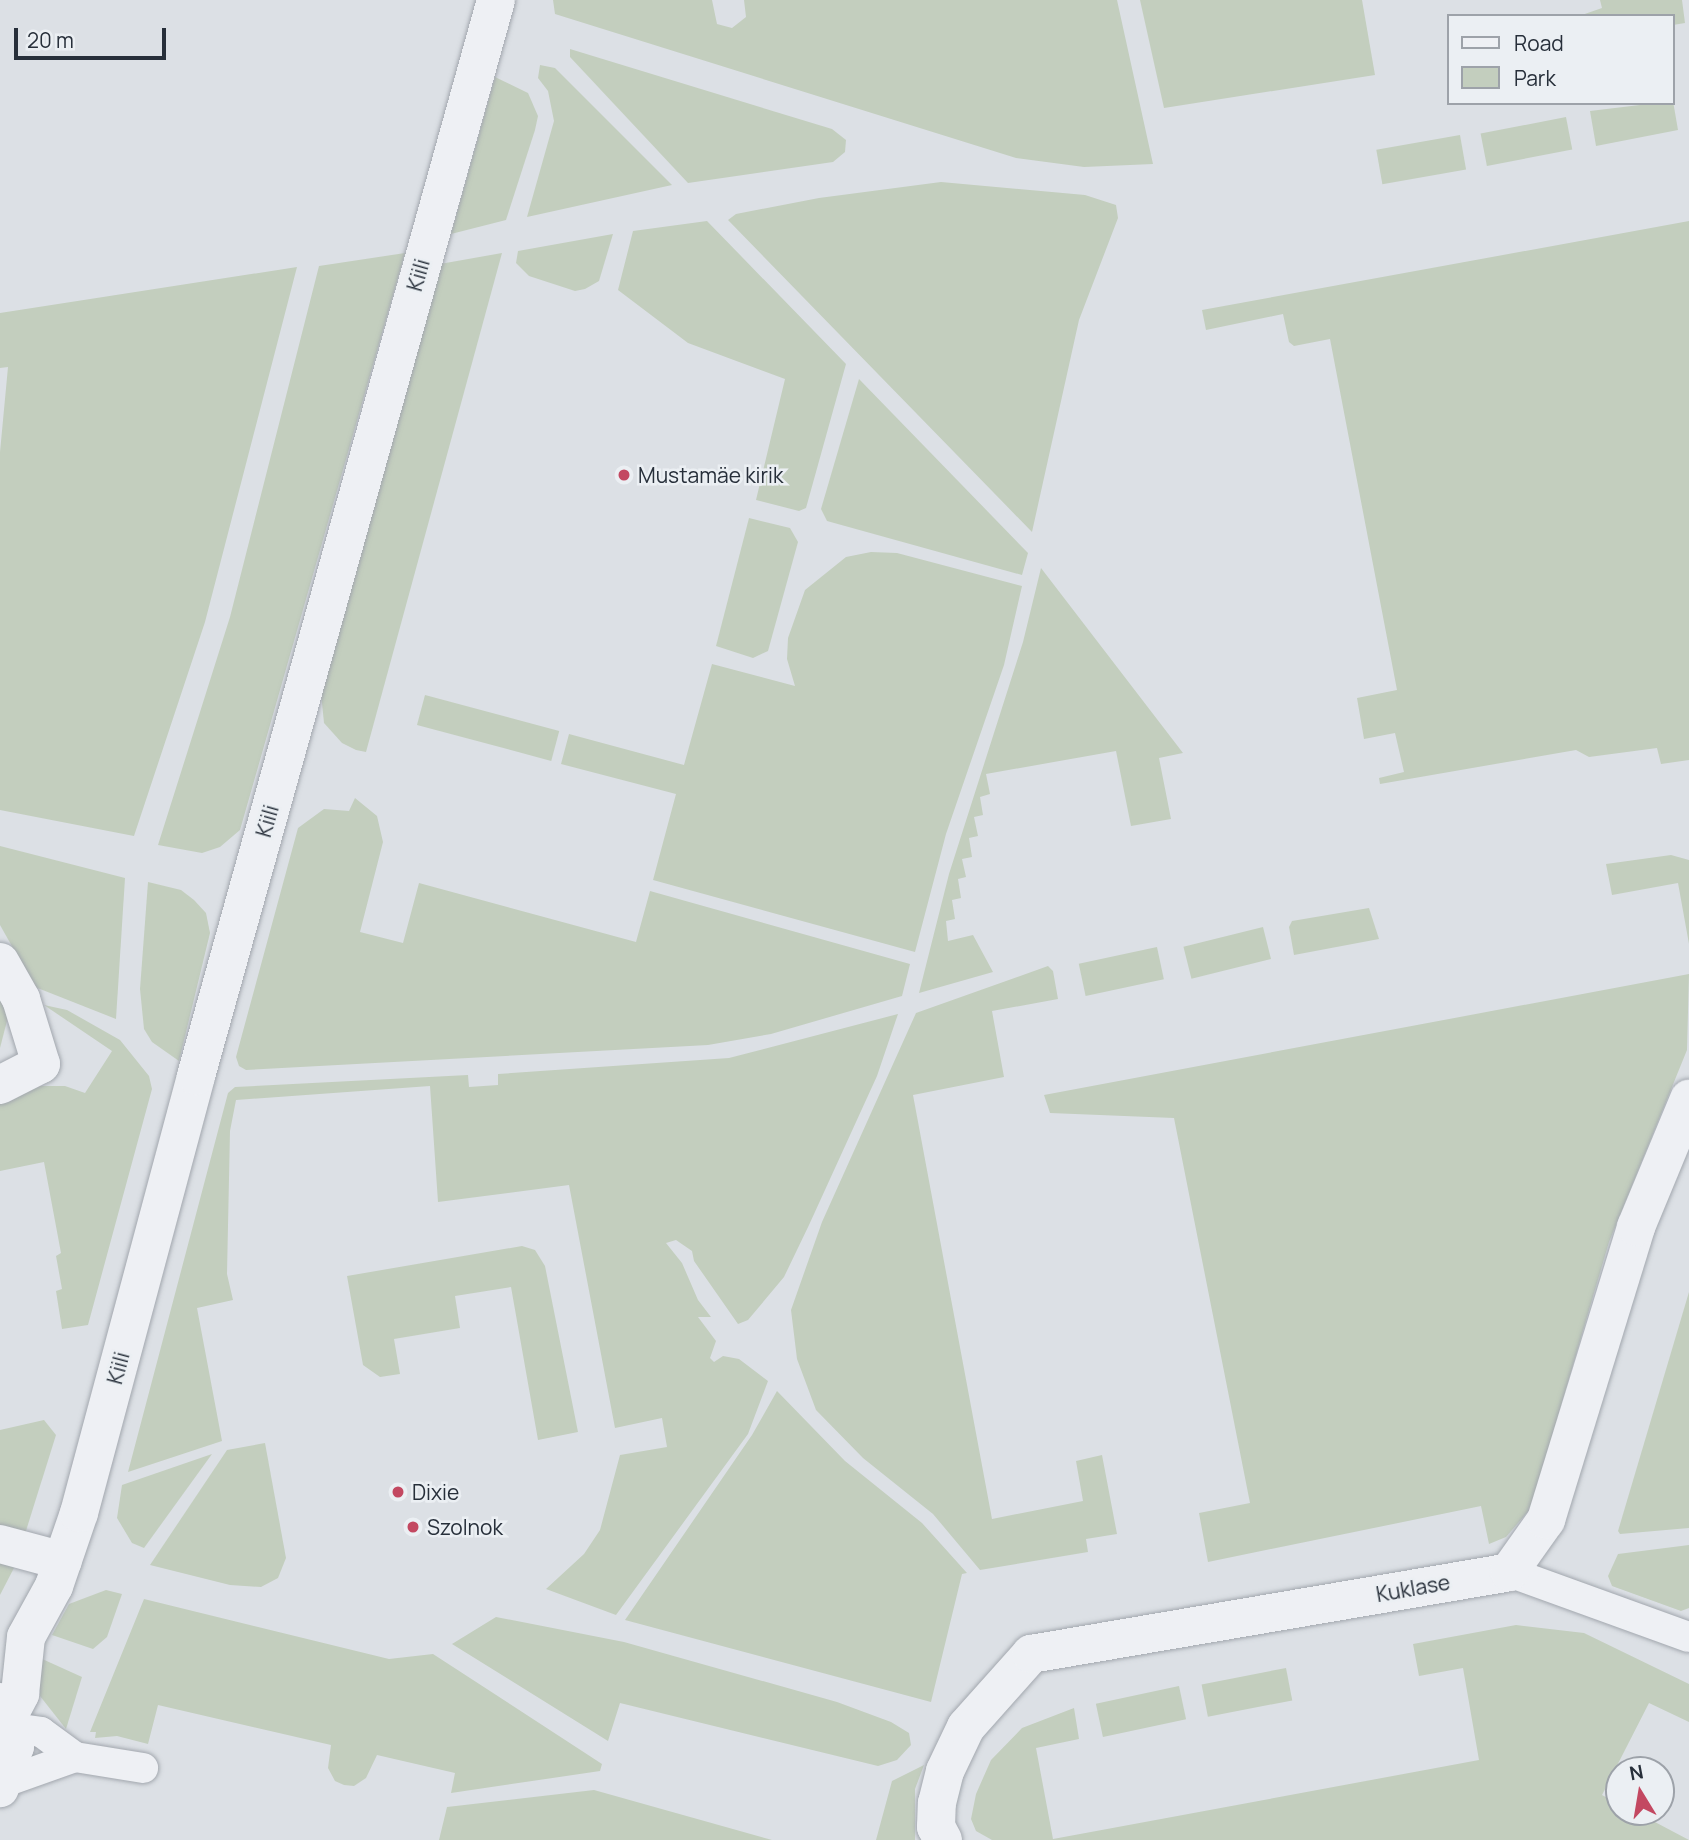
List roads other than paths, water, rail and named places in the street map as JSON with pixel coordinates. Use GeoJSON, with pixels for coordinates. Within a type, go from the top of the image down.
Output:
{"type":"FeatureCollection","features":[{"type":"Feature","properties":{"kind":"street","name":"Kiili"},"geometry":{"type":"LineString","coordinates":[[3,1785],[14,1755],[7,1715],[20,1694],[13,1642],[63,1561],[489,2]]}},
{"type":"Feature","properties":{"kind":"street"},"geometry":{"type":"LineString","coordinates":[[0,962],[21,999],[41,1064],[0,1085]]}},
{"type":"Feature","properties":{"kind":"street"},"geometry":{"type":"LineString","coordinates":[[1509,1572],[1546,1520],[1636,1227],[1689,1100]]}},
{"type":"Feature","properties":{"kind":"street"},"geometry":{"type":"LineString","coordinates":[[0,1544],[63,1561]]}},
{"type":"Feature","properties":{"kind":"street","name":"Kuklase"},"geometry":{"type":"LineString","coordinates":[[943,1840],[936,1827],[937,1803],[945,1771],[967,1727],[1031,1654],[1509,1572]]}},
{"type":"Feature","properties":{"kind":"lane"},"geometry":{"type":"LineString","coordinates":[[1509,1572],[1689,1637]]}},
{"type":"Feature","properties":{"kind":"lane"},"geometry":{"type":"LineString","coordinates":[[7,1715],[41,1732],[75,1757],[143,1768]]}},
{"type":"Feature","properties":{"kind":"lane"},"geometry":{"type":"LineString","coordinates":[[3,1785],[75,1757]]}},
{"type":"Feature","properties":{"kind":"place","name":"Mustamäe kirik"},"geometry":{"type":"Point","coordinates":[624,475]}},
{"type":"Feature","properties":{"kind":"place","name":"Dixie"},"geometry":{"type":"Point","coordinates":[398,1492]}},
{"type":"Feature","properties":{"kind":"place","name":"Szolnok"},"geometry":{"type":"Point","coordinates":[413,1527]}}]}
